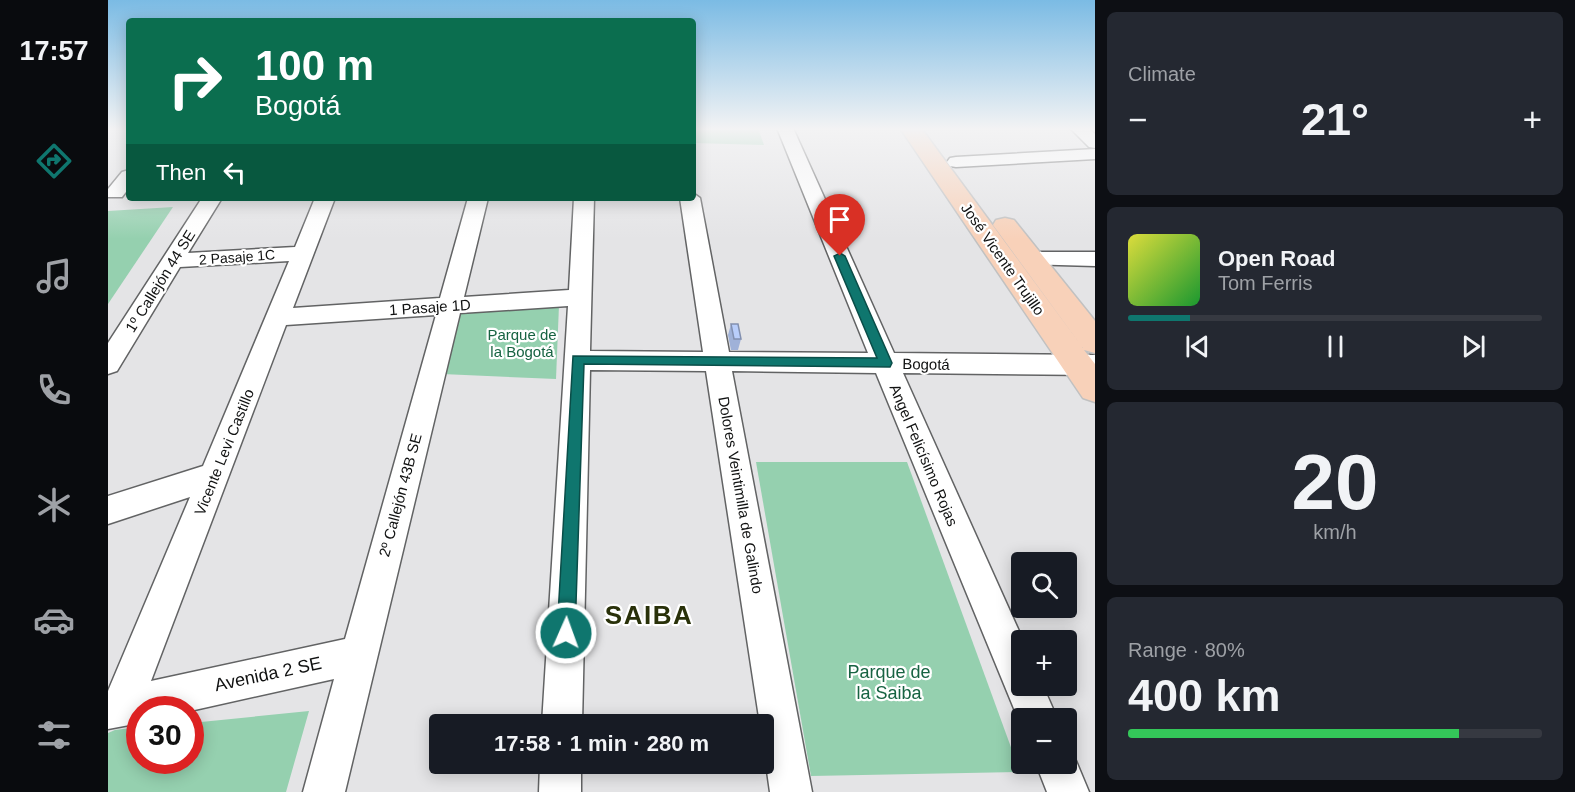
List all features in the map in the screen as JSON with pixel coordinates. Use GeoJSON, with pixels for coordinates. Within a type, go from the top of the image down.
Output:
{"type":"FeatureCollection","features":[{"type":"Feature","properties":{"kind":"main road","name":"José Vicente Trujillo"},"geometry":{"type":"LineString","coordinates":[[938,165],[1091,366]]}},
{"type":"Feature","properties":{"kind":"main road","name":"José Vicente Trujillo"},"geometry":{"type":"LineString","coordinates":[[958,165],[1030,259],[1091,366]]}},
{"type":"Feature","properties":{"kind":"street","name":"Angel Felicísimo Rojas"},"geometry":{"type":"LineString","coordinates":[[801,165],[1011,658]]}},
{"type":"Feature","properties":{"kind":"street"},"geometry":{"type":"LineString","coordinates":[[115,193],[126,180]]}},
{"type":"Feature","properties":{"kind":"street","name":"1º Callejón 44 SE"},"geometry":{"type":"LineString","coordinates":[[108,364],[210,201]]}},
{"type":"Feature","properties":{"kind":"street","name":"Vicente Levi Castillo"},"geometry":{"type":"LineString","coordinates":[[115,708],[213,476],[325,201]]}},
{"type":"Feature","properties":{"kind":"street","name":"2º Callejón 43B SE"},"geometry":{"type":"LineString","coordinates":[[324,792],[476,201]]}},
{"type":"Feature","properties":{"kind":"street"},"geometry":{"type":"LineString","coordinates":[[562,714],[584,201]]}},
{"type":"Feature","properties":{"kind":"street","name":"Dolores Veintimilla de Galindo"},"geometry":{"type":"LineString","coordinates":[[691,201],[791,792]]}},
{"type":"Feature","properties":{"kind":"street","name":"2 Pasaje 1C"},"geometry":{"type":"LineString","coordinates":[[171,261],[304,253]]}},
{"type":"Feature","properties":{"kind":"street"},"geometry":{"type":"LineString","coordinates":[[1030,259],[1095,259]]}},
{"type":"Feature","properties":{"kind":"street","name":"1 Pasaje 1D"},"geometry":{"type":"LineString","coordinates":[[279,316],[580,297]]}},
{"type":"Feature","properties":{"kind":"street","name":"Bogotá"},"geometry":{"type":"LineString","coordinates":[[578,360],[1091,366]]}},
{"type":"Feature","properties":{"kind":"street"},"geometry":{"type":"LineString","coordinates":[[108,510],[213,476]]}},
{"type":"Feature","properties":{"kind":"street","name":"Avenida 2 SE"},"geometry":{"type":"LineString","coordinates":[[115,708],[358,655]]}},
{"type":"Feature","properties":{"kind":"street"},"geometry":{"type":"LineString","coordinates":[[560,792],[561,774]]}},
{"type":"Feature","properties":{"kind":"street"},"geometry":{"type":"LineString","coordinates":[[1060,774],[1068,792]]}},
{"type":"Feature","properties":{"kind":"green space"},"geometry":{"type":"Polygon","coordinates":[[[173,207],[108,304],[108,211],[173,207]]]}},
{"type":"Feature","properties":{"kind":"green space","name":"Parque de la Bogotá"},"geometry":{"type":"Polygon","coordinates":[[[559,305],[556,379],[442,374],[460,311],[559,305]]]}},
{"type":"Feature","properties":{"kind":"green space","name":"Parque de la Saiba"},"geometry":{"type":"Polygon","coordinates":[[[756,462],[907,462],[1011,747],[1011,772],[811,776],[756,462]]]}},
{"type":"Feature","properties":{"kind":"green space"},"geometry":{"type":"Polygon","coordinates":[[[309,711],[286,792],[108,792],[108,733],[126,729],[126,774],[204,774],[204,722],[309,711]]]}},
{"type":"Feature","properties":{"kind":"building"},"geometry":{"type":"Polygon","coordinates":[[[731,324],[738,324],[741,339],[734,339],[731,324]]]}},
{"type":"Feature","properties":{"kind":"district","name":"SAIBA"},"geometry":{"type":"Point","coordinates":[649,615]}},
{"type":"Feature","properties":{"kind":"route"},"geometry":{"type":"LineString","coordinates":[[566,633],[578,360],[885,363],[840,256]]}}]}
